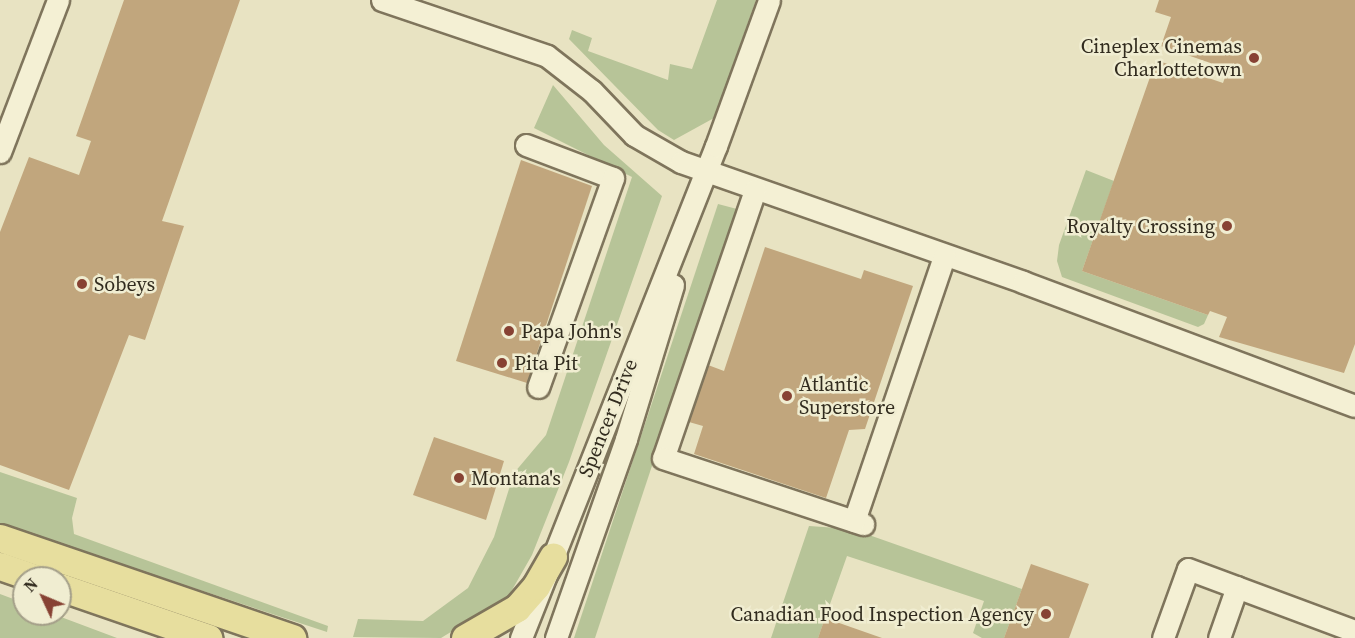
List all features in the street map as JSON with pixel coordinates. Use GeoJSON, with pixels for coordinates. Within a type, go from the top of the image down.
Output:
{"type":"FeatureCollection","features":[{"type":"Feature","properties":{"kind":"main road"},"geometry":{"type":"LineString","coordinates":[[0,538],[291,638]]}},
{"type":"Feature","properties":{"kind":"main road"},"geometry":{"type":"LineString","coordinates":[[465,638],[517,608],[536,586],[553,556]]}},
{"type":"Feature","properties":{"kind":"main road"},"geometry":{"type":"LineString","coordinates":[[72,591],[208,638]]}},
{"type":"Feature","properties":{"kind":"street"},"geometry":{"type":"LineString","coordinates":[[0,152],[57,0]]}},
{"type":"Feature","properties":{"kind":"street"},"geometry":{"type":"LineString","coordinates":[[382,0],[548,56],[592,91],[651,148],[706,172],[1355,406]]}},
{"type":"Feature","properties":{"kind":"street","name":"Spencer Drive"},"geometry":{"type":"LineString","coordinates":[[521,638],[696,198],[770,0]]}},
{"type":"Feature","properties":{"kind":"street"},"geometry":{"type":"LineString","coordinates":[[526,145],[613,178],[538,387]]}},
{"type":"Feature","properties":{"kind":"street"},"geometry":{"type":"LineString","coordinates":[[755,190],[663,458],[859,523],[944,256]]}},
{"type":"Feature","properties":{"kind":"street","name":"Spencer Drive"},"geometry":{"type":"LineString","coordinates":[[556,638],[627,439],[696,198]]}},
{"type":"Feature","properties":{"kind":"street"},"geometry":{"type":"LineString","coordinates":[[1163,638],[1188,569],[1355,631]]}},
{"type":"Feature","properties":{"kind":"street"},"geometry":{"type":"LineString","coordinates":[[1219,638],[1238,587]]}},
{"type":"Feature","properties":{"kind":"green space"},"geometry":{"type":"Polygon","coordinates":[[[717,0],[756,0],[714,118],[674,140],[658,130],[569,39],[572,30],[592,38],[588,51],[668,80],[670,64],[692,69],[717,0]]]}},
{"type":"Feature","properties":{"kind":"green space"},"geometry":{"type":"Polygon","coordinates":[[[553,85],[604,145],[662,196],[569,462],[532,555],[508,597],[441,638],[353,637],[358,619],[423,621],[468,588],[494,537],[514,473],[546,435],[632,177],[534,128],[553,85]]]}},
{"type":"Feature","properties":{"kind":"green space"},"geometry":{"type":"Polygon","coordinates":[[[1086,170],[1114,181],[1082,271],[1208,315],[1204,324],[1198,327],[1062,277],[1057,261],[1059,245],[1086,170]]]}},
{"type":"Feature","properties":{"kind":"green space"},"geometry":{"type":"Polygon","coordinates":[[[718,204],[737,209],[595,638],[574,638],[718,204]]]}},
{"type":"Feature","properties":{"kind":"green space"},"geometry":{"type":"Polygon","coordinates":[[[0,472],[77,498],[72,518],[74,534],[328,626],[327,632],[0,524],[0,472]]]}},
{"type":"Feature","properties":{"kind":"green space"},"geometry":{"type":"Polygon","coordinates":[[[809,526],[852,529],[1022,589],[1004,638],[982,638],[973,633],[984,601],[847,556],[818,638],[771,638],[809,526]]]}},
{"type":"Feature","properties":{"kind":"green space"},"geometry":{"type":"Polygon","coordinates":[[[0,594],[12,598],[12,626],[72,626],[72,621],[117,638],[0,638],[0,594]]]}},
{"type":"Feature","properties":{"kind":"building","name":"Sobeys"},"geometry":{"type":"Polygon","coordinates":[[[124,0],[240,0],[162,221],[184,226],[145,340],[129,335],[69,490],[0,465],[0,232],[29,157],[79,175],[91,141],[76,136],[124,0]]]}},
{"type":"Feature","properties":{"kind":"building","name":"Royalty Crossing"},"geometry":{"type":"Polygon","coordinates":[[[1159,0],[1355,0],[1355,344],[1344,373],[1219,337],[1227,317],[1210,311],[1208,315],[1082,271],[1156,60],[1223,83],[1228,69],[1161,46],[1171,17],[1155,12],[1159,0]]]}},
{"type":"Feature","properties":{"kind":"building"},"geometry":{"type":"Polygon","coordinates":[[[521,160],[592,186],[527,383],[456,361],[521,160]]]}},
{"type":"Feature","properties":{"kind":"building","name":"Atlantic Superstore"},"geometry":{"type":"Polygon","coordinates":[[[765,247],[861,279],[864,270],[913,286],[865,429],[849,430],[826,498],[694,454],[703,426],[689,422],[708,365],[724,371],[765,247]]]}},
{"type":"Feature","properties":{"kind":"building","name":"Montana's"},"geometry":{"type":"Polygon","coordinates":[[[434,437],[504,461],[486,520],[413,495],[434,437]]]}},
{"type":"Feature","properties":{"kind":"building","name":"Canadian Food Inspection Agency"},"geometry":{"type":"Polygon","coordinates":[[[1031,564],[1089,584],[1069,638],[1004,638],[1031,564]]]}},
{"type":"Feature","properties":{"kind":"building"},"geometry":{"type":"Polygon","coordinates":[[[825,618],[882,638],[818,638],[825,618]]]}},
{"type":"Feature","properties":{"kind":"place","name":"Cineplex Cinemas Charlottetown"},"geometry":{"type":"Point","coordinates":[1254,58]}},
{"type":"Feature","properties":{"kind":"place","name":"Royalty Crossing"},"geometry":{"type":"Point","coordinates":[1227,226]}},
{"type":"Feature","properties":{"kind":"place","name":"Sobeys"},"geometry":{"type":"Point","coordinates":[82,284]}},
{"type":"Feature","properties":{"kind":"place","name":"Papa John's"},"geometry":{"type":"Point","coordinates":[509,331]}},
{"type":"Feature","properties":{"kind":"place","name":"Pita Pit"},"geometry":{"type":"Point","coordinates":[502,363]}},
{"type":"Feature","properties":{"kind":"place","name":"Atlantic Superstore"},"geometry":{"type":"Point","coordinates":[787,396]}},
{"type":"Feature","properties":{"kind":"place","name":"Montana's"},"geometry":{"type":"Point","coordinates":[459,478]}},
{"type":"Feature","properties":{"kind":"place","name":"Canadian Food Inspection Agency"},"geometry":{"type":"Point","coordinates":[1046,614]}}]}
